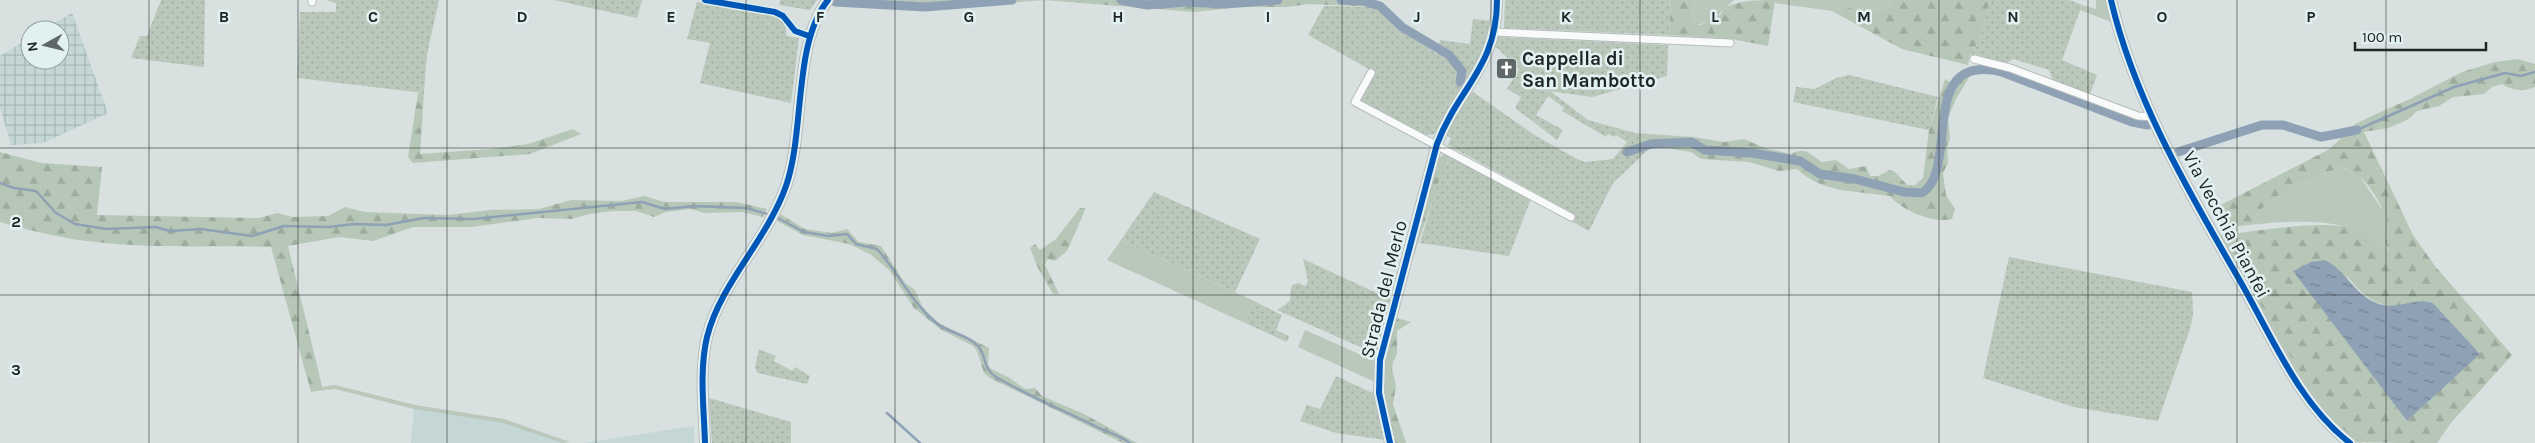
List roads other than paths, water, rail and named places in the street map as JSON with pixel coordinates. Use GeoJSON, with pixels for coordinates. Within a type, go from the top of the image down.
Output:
{"type":"FeatureCollection","features":[{"type":"Feature","properties":{"kind":"street"},"geometry":{"type":"LineString","coordinates":[[705,0],[775,12],[783,16],[795,31],[809,36]]}},
{"type":"Feature","properties":{"kind":"street"},"geometry":{"type":"LineString","coordinates":[[705,443],[703,364],[710,326],[722,301],[773,215],[786,186],[794,152],[809,36],[819,12],[828,0]]}},
{"type":"Feature","properties":{"kind":"street","name":"Strada del Merlo"},"geometry":{"type":"LineString","coordinates":[[1390,443],[1381,404],[1379,367],[1437,144],[1446,123],[1484,63],[1494,32],[1497,0]]}},
{"type":"Feature","properties":{"kind":"street","name":"Via Vecchia Pianfei"},"geometry":{"type":"LineString","coordinates":[[2111,0],[2126,54],[2153,117],[2212,232],[2286,364],[2319,415],[2350,443]]}},
{"type":"Feature","properties":{"kind":"street"},"geometry":{"type":"LineString","coordinates":[[1494,32],[1730,43]]}},
{"type":"Feature","properties":{"kind":"street"},"geometry":{"type":"LineString","coordinates":[[1974,59],[2010,68],[2138,116],[2153,117]]}},
{"type":"Feature","properties":{"kind":"street"},"geometry":{"type":"LineString","coordinates":[[1371,73],[1355,102],[1571,217]]}},
{"type":"Feature","properties":{"kind":"water"},"geometry":{"type":"Polygon","coordinates":[[[2325,260],[2339,270],[2365,297],[2381,305],[2396,306],[2425,301],[2433,303],[2480,354],[2407,421],[2293,271],[2311,262],[2325,260]]]}},
{"type":"Feature","properties":{"kind":"waterway"},"geometry":{"type":"LineString","coordinates":[[835,2],[925,7],[1012,0]]}},
{"type":"Feature","properties":{"kind":"waterway"},"geometry":{"type":"LineString","coordinates":[[1121,0],[1147,5],[1187,2],[1225,4],[1278,0]]}},
{"type":"Feature","properties":{"kind":"waterway"},"geometry":{"type":"LineString","coordinates":[[1341,0],[1363,1],[1380,6],[1402,27],[1449,55],[1462,71],[1460,82]]}},
{"type":"Feature","properties":{"kind":"waterway"},"geometry":{"type":"LineString","coordinates":[[1627,152],[1651,144],[1691,142],[1705,150],[1752,153],[1800,161],[1820,174],[1855,179],[1904,192],[1922,193],[1933,180],[1939,161],[1944,116],[1949,95],[1958,79],[1975,70],[2002,72],[2132,122],[2148,125]]}},
{"type":"Feature","properties":{"kind":"waterway"},"geometry":{"type":"LineString","coordinates":[[2357,130],[2454,87],[2505,73],[2521,76],[2535,72]]}},
{"type":"Feature","properties":{"kind":"waterway"},"geometry":{"type":"LineString","coordinates":[[2178,152],[2262,125],[2283,125],[2321,137],[2357,130]]}},
{"type":"Feature","properties":{"kind":"waterway"},"geometry":{"type":"LineString","coordinates":[[0,183],[14,188],[36,191],[56,213],[75,224],[106,229],[156,227],[170,231],[201,229],[252,236],[284,226],[386,225],[424,218],[473,219],[642,202],[665,209],[694,206],[746,208],[771,215]]}},
{"type":"Feature","properties":{"kind":"waterway"},"geometry":{"type":"LineString","coordinates":[[776,217],[804,232],[828,236],[847,234],[856,244],[877,249],[918,304],[934,321],[977,345],[986,366],[992,374],[1021,391],[1119,436],[1130,443]]}},
{"type":"Feature","properties":{"kind":"waterway"},"geometry":{"type":"LineString","coordinates":[[887,413],[920,443]]}},
{"type":"Feature","properties":{"kind":"place","name":"Cappella di San Mambotto"},"geometry":{"type":"Point","coordinates":[1506,69]}}]}
